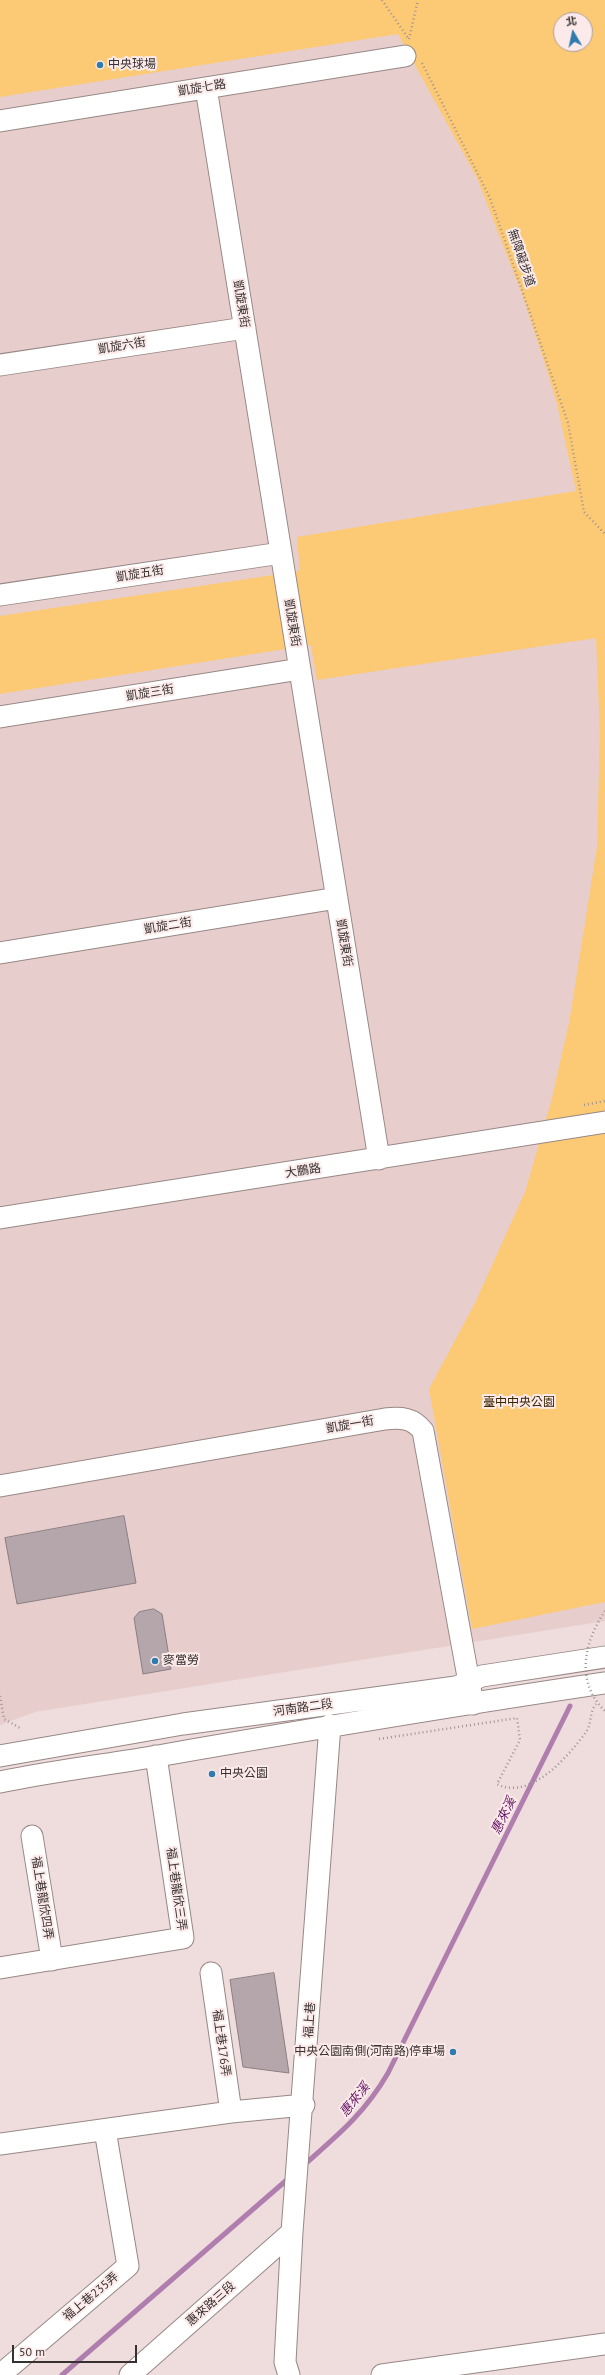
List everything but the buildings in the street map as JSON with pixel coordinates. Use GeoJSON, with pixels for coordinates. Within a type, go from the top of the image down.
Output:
{"type":"FeatureCollection","features":[{"type":"Feature","properties":{"kind":"street","name":"凱旋七路"},"geometry":{"type":"LineString","coordinates":[[0,121],[206,88],[411,49]]}},
{"type":"Feature","properties":{"kind":"street","name":"凱旋東街"},"geometry":{"type":"LineString","coordinates":[[206,88],[379,1159]]}},
{"type":"Feature","properties":{"kind":"street","name":"凱旋六街"},"geometry":{"type":"LineString","coordinates":[[0,365],[244,328]]}},
{"type":"Feature","properties":{"kind":"street","name":"凱旋五街"},"geometry":{"type":"LineString","coordinates":[[0,595],[281,553]]}},
{"type":"Feature","properties":{"kind":"street","name":"凱旋三街"},"geometry":{"type":"LineString","coordinates":[[0,717],[300,669]]}},
{"type":"Feature","properties":{"kind":"street","name":"凱旋二街"},"geometry":{"type":"LineString","coordinates":[[0,953],[337,898]]}},
{"type":"Feature","properties":{"kind":"street","name":"大鵬路"},"geometry":{"type":"LineString","coordinates":[[0,1218],[605,1122]]}},
{"type":"Feature","properties":{"kind":"street","name":"凱旋一街"},"geometry":{"type":"LineString","coordinates":[[0,1486],[392,1418],[406,1419],[419,1426],[423,1431],[473,1704]]}},
{"type":"Feature","properties":{"kind":"street","name":"河南路二段"},"geometry":{"type":"LineString","coordinates":[[0,1756],[183,1724],[456,1687],[482,1676],[605,1657]]}},
{"type":"Feature","properties":{"kind":"street","name":"河南路二段"},"geometry":{"type":"LineString","coordinates":[[0,1782],[330,1725],[605,1683]]}},
{"type":"Feature","properties":{"kind":"street","name":"福上巷"},"geometry":{"type":"LineString","coordinates":[[289,2375],[285,2362],[293,2225],[304,2105],[330,1725]]}},
{"type":"Feature","properties":{"kind":"street","name":"福上巷龍欣三弄"},"geometry":{"type":"LineString","coordinates":[[52,1960],[183,1938],[156,1756]]}},
{"type":"Feature","properties":{"kind":"street","name":"福上巷龍欣四弄"},"geometry":{"type":"LineString","coordinates":[[32,1836],[52,1960]]}},
{"type":"Feature","properties":{"kind":"street"},"geometry":{"type":"LineString","coordinates":[[0,1968],[52,1960]]}},
{"type":"Feature","properties":{"kind":"street","name":"福上巷176弄"},"geometry":{"type":"LineString","coordinates":[[210,1973],[231,2112]]}},
{"type":"Feature","properties":{"kind":"street"},"geometry":{"type":"LineString","coordinates":[[0,2144],[231,2112],[304,2105]]}},
{"type":"Feature","properties":{"kind":"street","name":"福上巷235弄"},"geometry":{"type":"LineString","coordinates":[[2,2373],[128,2266],[105,2130]]}},
{"type":"Feature","properties":{"kind":"street","name":"惠來路三段"},"geometry":{"type":"LineString","coordinates":[[130,2375],[293,2225]]}},
{"type":"Feature","properties":{"kind":"street"},"geometry":{"type":"LineString","coordinates":[[382,2375],[440,2371],[605,2344]]}},
{"type":"Feature","properties":{"kind":"path","name":"無障礙步道"},"geometry":{"type":"LineString","coordinates":[[382,0],[411,49],[490,198],[568,423],[584,512],[605,534]]}},
{"type":"Feature","properties":{"kind":"path"},"geometry":{"type":"LineString","coordinates":[[411,49],[418,0]]}},
{"type":"Feature","properties":{"kind":"path"},"geometry":{"type":"LineString","coordinates":[[605,1611],[591,1636],[586,1651],[586,1677],[597,1702],[605,1711]]}},
{"type":"Feature","properties":{"kind":"path"},"geometry":{"type":"LineString","coordinates":[[0,1696],[4,1719],[20,1728]]}},
{"type":"Feature","properties":{"kind":"path"},"geometry":{"type":"LineString","coordinates":[[372,1740],[517,1718],[520,1740],[497,1784],[507,1789],[522,1787],[535,1782],[555,1767],[586,1732],[589,1726],[591,1712],[597,1702]]}},
{"type":"Feature","properties":{"kind":"shaded area"},"geometry":{"type":"Polygon","coordinates":[[[0,0],[605,0],[605,1621],[35,1712],[0,1725],[0,0]]]}},
{"type":"Feature","properties":{"kind":"green space","name":"臺中中央公園"},"geometry":{"type":"Polygon","coordinates":[[[0,0],[605,0],[605,1602],[472,1629],[429,1389],[475,1303],[525,1192],[551,1102],[569,1023],[597,847],[600,734],[596,638],[317,680],[311,645],[0,694],[0,616],[300,571],[297,537],[576,491],[557,404],[545,364],[522,294],[477,178],[398,34],[0,97],[0,0]]]}},
{"type":"Feature","properties":{"kind":"waterway","name":"惠來溪"},"geometry":{"type":"LineString","coordinates":[[304,2165],[350,2123],[370,2100],[388,2073],[570,1706]]}},
{"type":"Feature","properties":{"kind":"waterway","name":"惠來溪"},"geometry":{"type":"LineString","coordinates":[[62,2375],[289,2178]]}},
{"type":"Feature","properties":{"kind":"place","name":"中央球場"},"geometry":{"type":"Point","coordinates":[100,65]}},
{"type":"Feature","properties":{"kind":"place","name":"麥當勞"},"geometry":{"type":"Point","coordinates":[155,1661]}},
{"type":"Feature","properties":{"kind":"place","name":"中央公園"},"geometry":{"type":"Point","coordinates":[212,1774]}},
{"type":"Feature","properties":{"kind":"place","name":"中央公園南側(河南路)停車場"},"geometry":{"type":"Point","coordinates":[453,2052]}}]}
